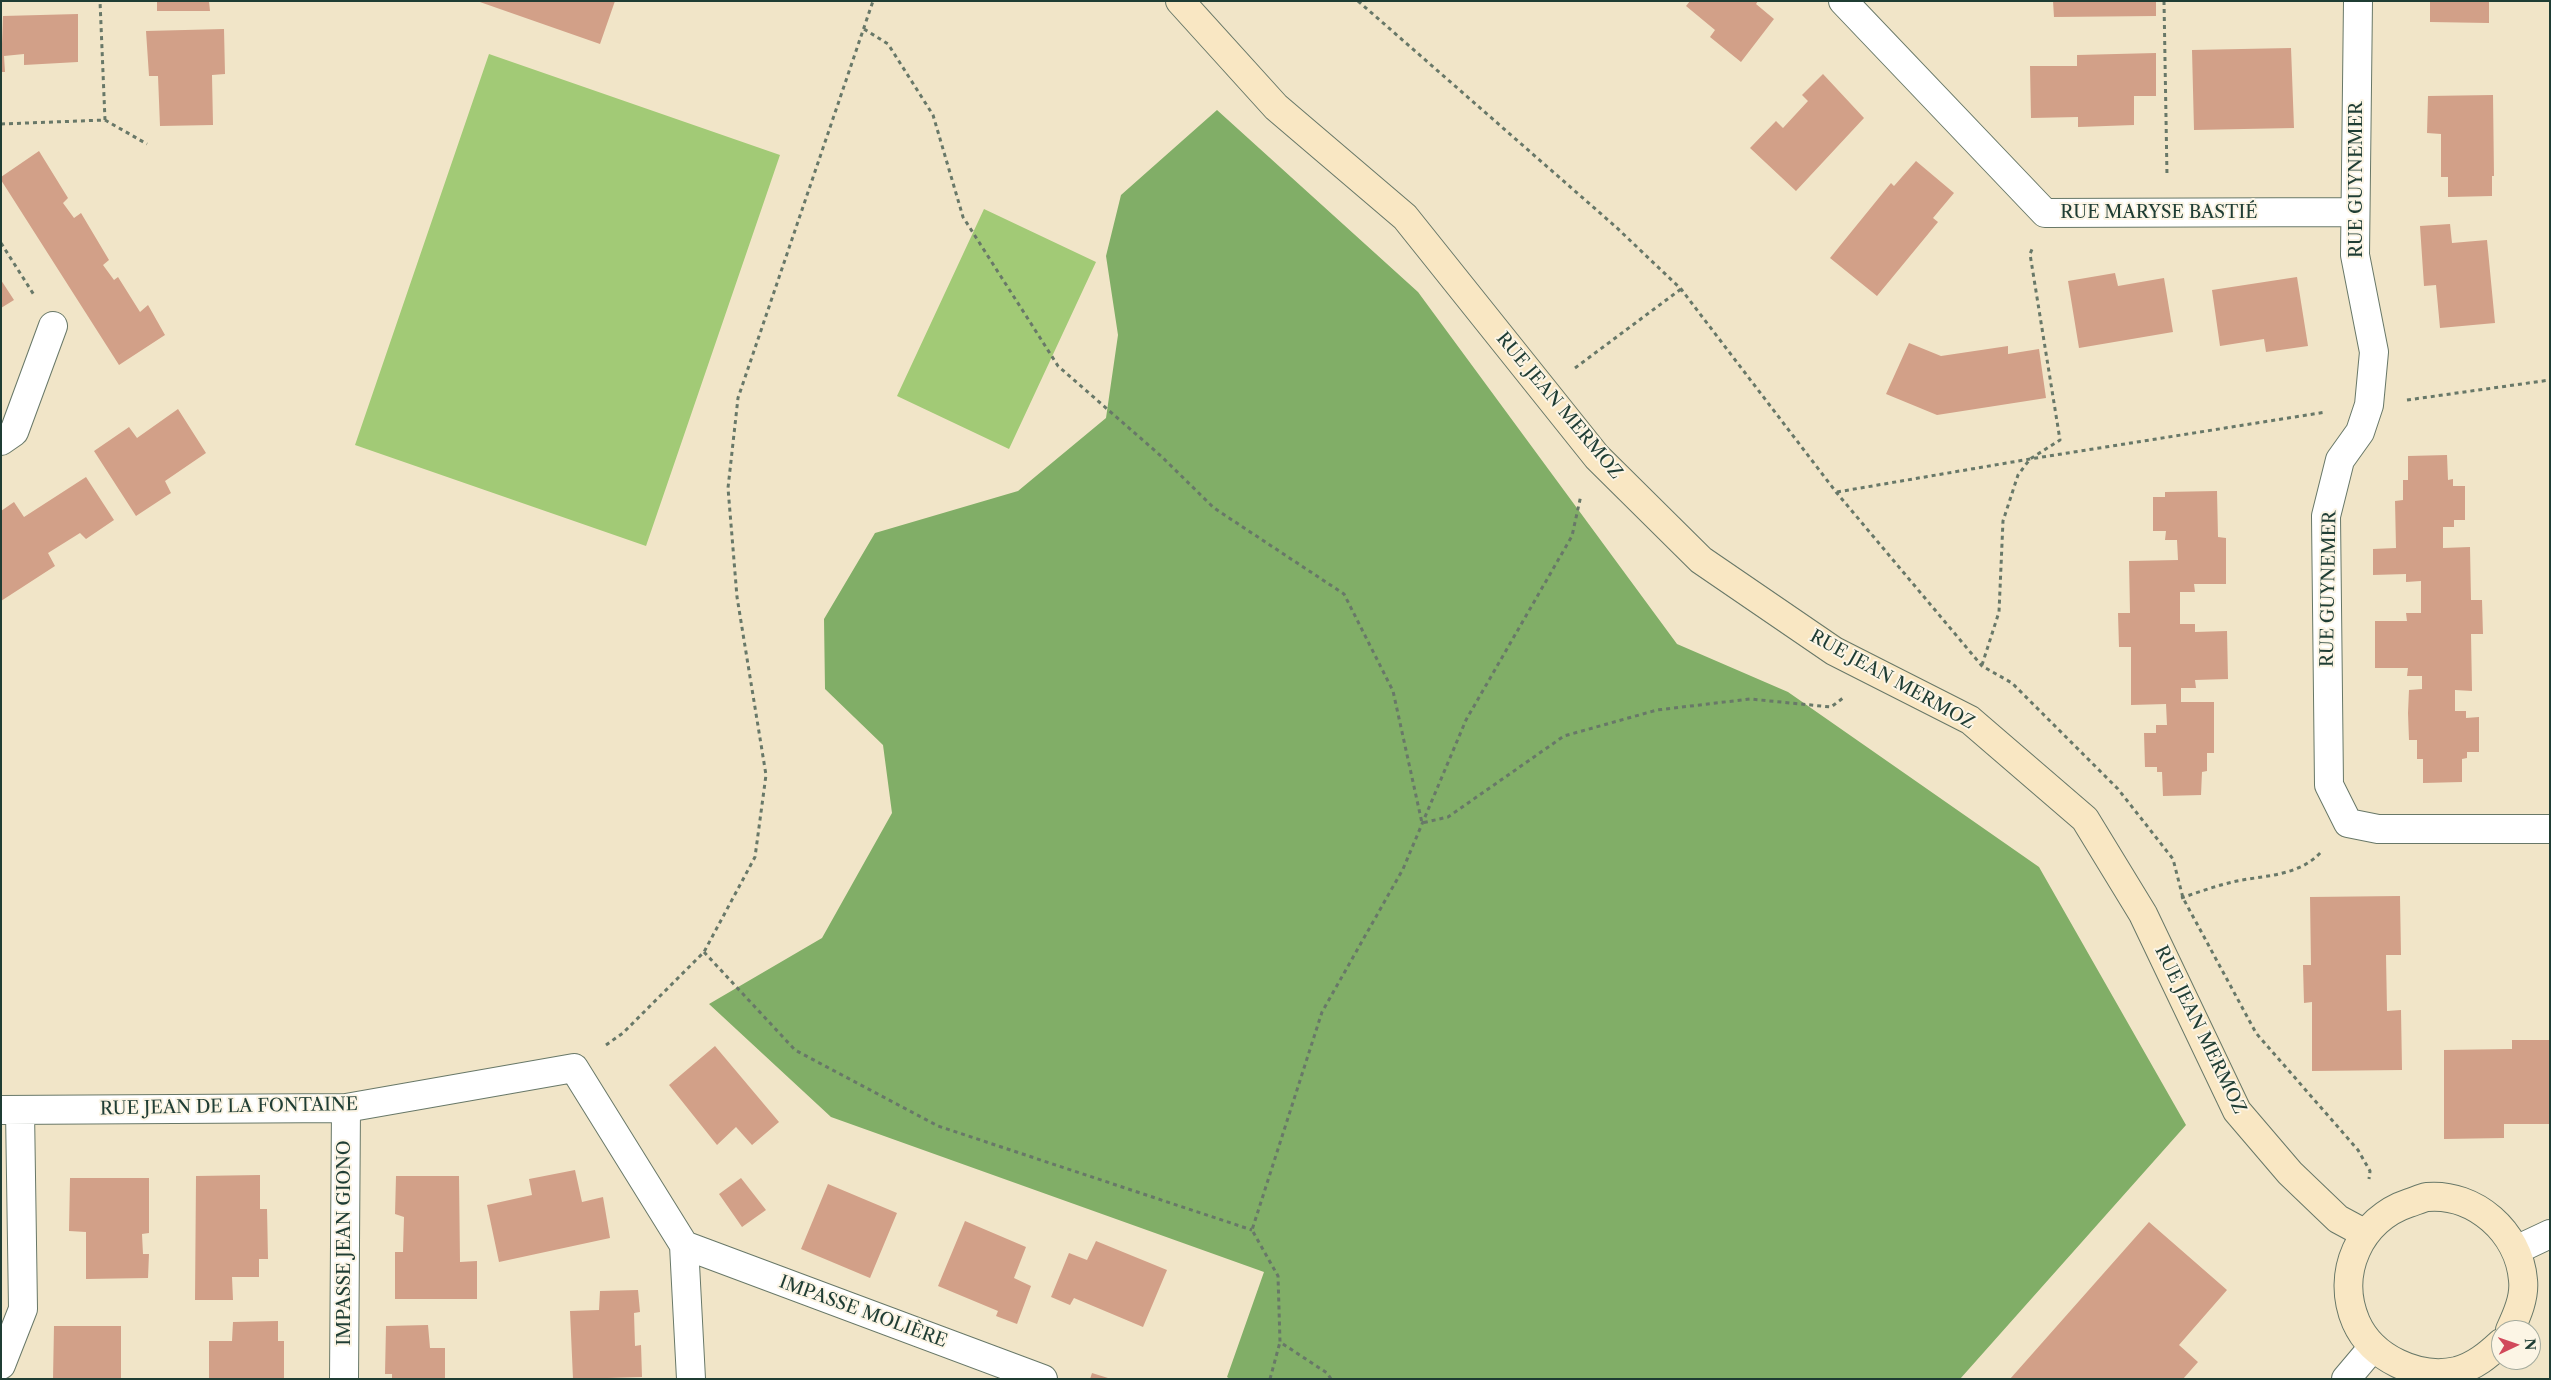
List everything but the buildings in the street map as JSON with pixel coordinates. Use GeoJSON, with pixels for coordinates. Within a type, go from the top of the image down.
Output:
{"type":"FeatureCollection","features":[{"type":"Feature","properties":{"kind":"street","name":"RUE JEAN MERMOZ"},"geometry":{"type":"LineString","coordinates":[[1180,1],[1276,107],[1404,217],[1597,457],[1701,560],[1834,651],[1970,720],[2085,819],[2143,914],[2237,1111],[2290,1173],[2338,1219],[2364,1233]]}},
{"type":"Feature","properties":{"kind":"street","name":"RUE MARYSE BASTIÉ"},"geometry":{"type":"LineString","coordinates":[[1843,1],[2045,213],[2355,212]]}},
{"type":"Feature","properties":{"kind":"street","name":"RUE GUYNEMER"},"geometry":{"type":"LineString","coordinates":[[2348,823],[2329,785],[2326,516],[2340,460],[2360,432],[2370,406],[2374,352],[2355,255],[2358,1]]}},
{"type":"Feature","properties":{"kind":"street"},"geometry":{"type":"LineString","coordinates":[[1,441],[14,432],[53,326]]}},
{"type":"Feature","properties":{"kind":"street"},"geometry":{"type":"LineString","coordinates":[[2348,823],[2378,829],[2550,829]]}},
{"type":"Feature","properties":{"kind":"street"},"geometry":{"type":"LineString","coordinates":[[574,1068],[684,1245],[691,1379]]}},
{"type":"Feature","properties":{"kind":"street","name":"RUE JEAN DE LA FONTAINE"},"geometry":{"type":"LineString","coordinates":[[11,1110],[346,1108],[574,1068]]}},
{"type":"Feature","properties":{"kind":"street","name":"IMPASSE JEAN GIONO"},"geometry":{"type":"LineString","coordinates":[[344,1379],[346,1108]]}},
{"type":"Feature","properties":{"kind":"street"},"geometry":{"type":"LineString","coordinates":[[1,1365],[23,1309],[11,1110]]}},
{"type":"Feature","properties":{"kind":"street"},"geometry":{"type":"LineString","coordinates":[[2491,1360],[2456,1371],[2426,1372],[2398,1365],[2373,1347],[2356,1322],[2348,1292],[2351,1261],[2364,1233],[2392,1209],[2427,1197],[2464,1201],[2495,1220],[2516,1250],[2523,1280],[2520,1310],[2515,1320]]}},
{"type":"Feature","properties":{"kind":"street"},"geometry":{"type":"LineString","coordinates":[[2516,1250],[2550,1234]]}},
{"type":"Feature","properties":{"kind":"street","name":"IMPASSE MOLIÈRE"},"geometry":{"type":"LineString","coordinates":[[684,1245],[1043,1379]]}},
{"type":"Feature","properties":{"kind":"street"},"geometry":{"type":"LineString","coordinates":[[2346,1379],[2373,1347]]}},
{"type":"Feature","properties":{"kind":"path"},"geometry":{"type":"LineString","coordinates":[[100,1],[105,120]]}},
{"type":"Feature","properties":{"kind":"path"},"geometry":{"type":"LineString","coordinates":[[574,1068],[623,1033],[704,952],[755,857],[766,775],[737,598],[728,488],[738,398],[873,1]]}},
{"type":"Feature","properties":{"kind":"path"},"geometry":{"type":"LineString","coordinates":[[1358,1],[1616,226],[1681,289],[1836,492],[1982,666],[2012,683],[2118,789],[2173,859],[2183,898],[2256,1033],[2358,1150],[2370,1171],[2364,1233]]}},
{"type":"Feature","properties":{"kind":"path"},"geometry":{"type":"LineString","coordinates":[[2164,1],[2168,212]]}},
{"type":"Feature","properties":{"kind":"path"},"geometry":{"type":"LineString","coordinates":[[864,29],[888,44],[933,115],[963,217],[1058,366],[1161,456],[1214,508],[1344,594],[1393,691],[1422,823]]}},
{"type":"Feature","properties":{"kind":"path"},"geometry":{"type":"LineString","coordinates":[[1,124],[105,120],[147,144]]}},
{"type":"Feature","properties":{"kind":"path"},"geometry":{"type":"LineString","coordinates":[[1982,666],[1999,612],[2003,521],[2018,475],[2030,458],[2060,440],[2030,254],[2045,213]]}},
{"type":"Feature","properties":{"kind":"path"},"geometry":{"type":"LineString","coordinates":[[1,243],[53,326]]}},
{"type":"Feature","properties":{"kind":"path"},"geometry":{"type":"LineString","coordinates":[[1544,391],[1681,289]]}},
{"type":"Feature","properties":{"kind":"path"},"geometry":{"type":"LineString","coordinates":[[1836,492],[2030,458],[2550,380]]}},
{"type":"Feature","properties":{"kind":"path"},"geometry":{"type":"LineString","coordinates":[[1252,1230],[1322,1012],[1403,869],[1466,720],[1572,536],[1586,468],[1597,457]]}},
{"type":"Feature","properties":{"kind":"path"},"geometry":{"type":"LineString","coordinates":[[1422,823],[1448,817],[1564,736],[1573,733],[1657,710],[1750,699],[1831,707],[1851,692],[1856,662]]}},
{"type":"Feature","properties":{"kind":"path"},"geometry":{"type":"LineString","coordinates":[[2143,914],[2183,898],[2236,881],[2282,875],[2315,859],[2348,823]]}},
{"type":"Feature","properties":{"kind":"path"},"geometry":{"type":"LineString","coordinates":[[704,952],[795,1050],[938,1126],[1252,1230],[1278,1276],[1280,1342],[1270,1379]]}},
{"type":"Feature","properties":{"kind":"path"},"geometry":{"type":"LineString","coordinates":[[1280,1342],[1327,1373],[1331,1379]]}},
{"type":"Feature","properties":{"kind":"green space"},"geometry":{"type":"Polygon","coordinates":[[[489,54],[780,155],[646,546],[355,445],[489,54]]]}},
{"type":"Feature","properties":{"kind":"green space"},"geometry":{"type":"Polygon","coordinates":[[[1217,110],[1418,292],[1677,644],[1788,692],[2039,867],[2186,1125],[1960,1379],[1230,1379],[1227,1377],[1264,1272],[831,1117],[709,1004],[822,938],[892,813],[883,745],[825,689],[824,619],[875,533],[1018,491],[1106,418],[1118,335],[1106,256],[1121,195],[1217,110]]]}},
{"type":"Feature","properties":{"kind":"green space"},"geometry":{"type":"Polygon","coordinates":[[[984,209],[1096,262],[1009,449],[897,396],[984,209]]]}}]}
